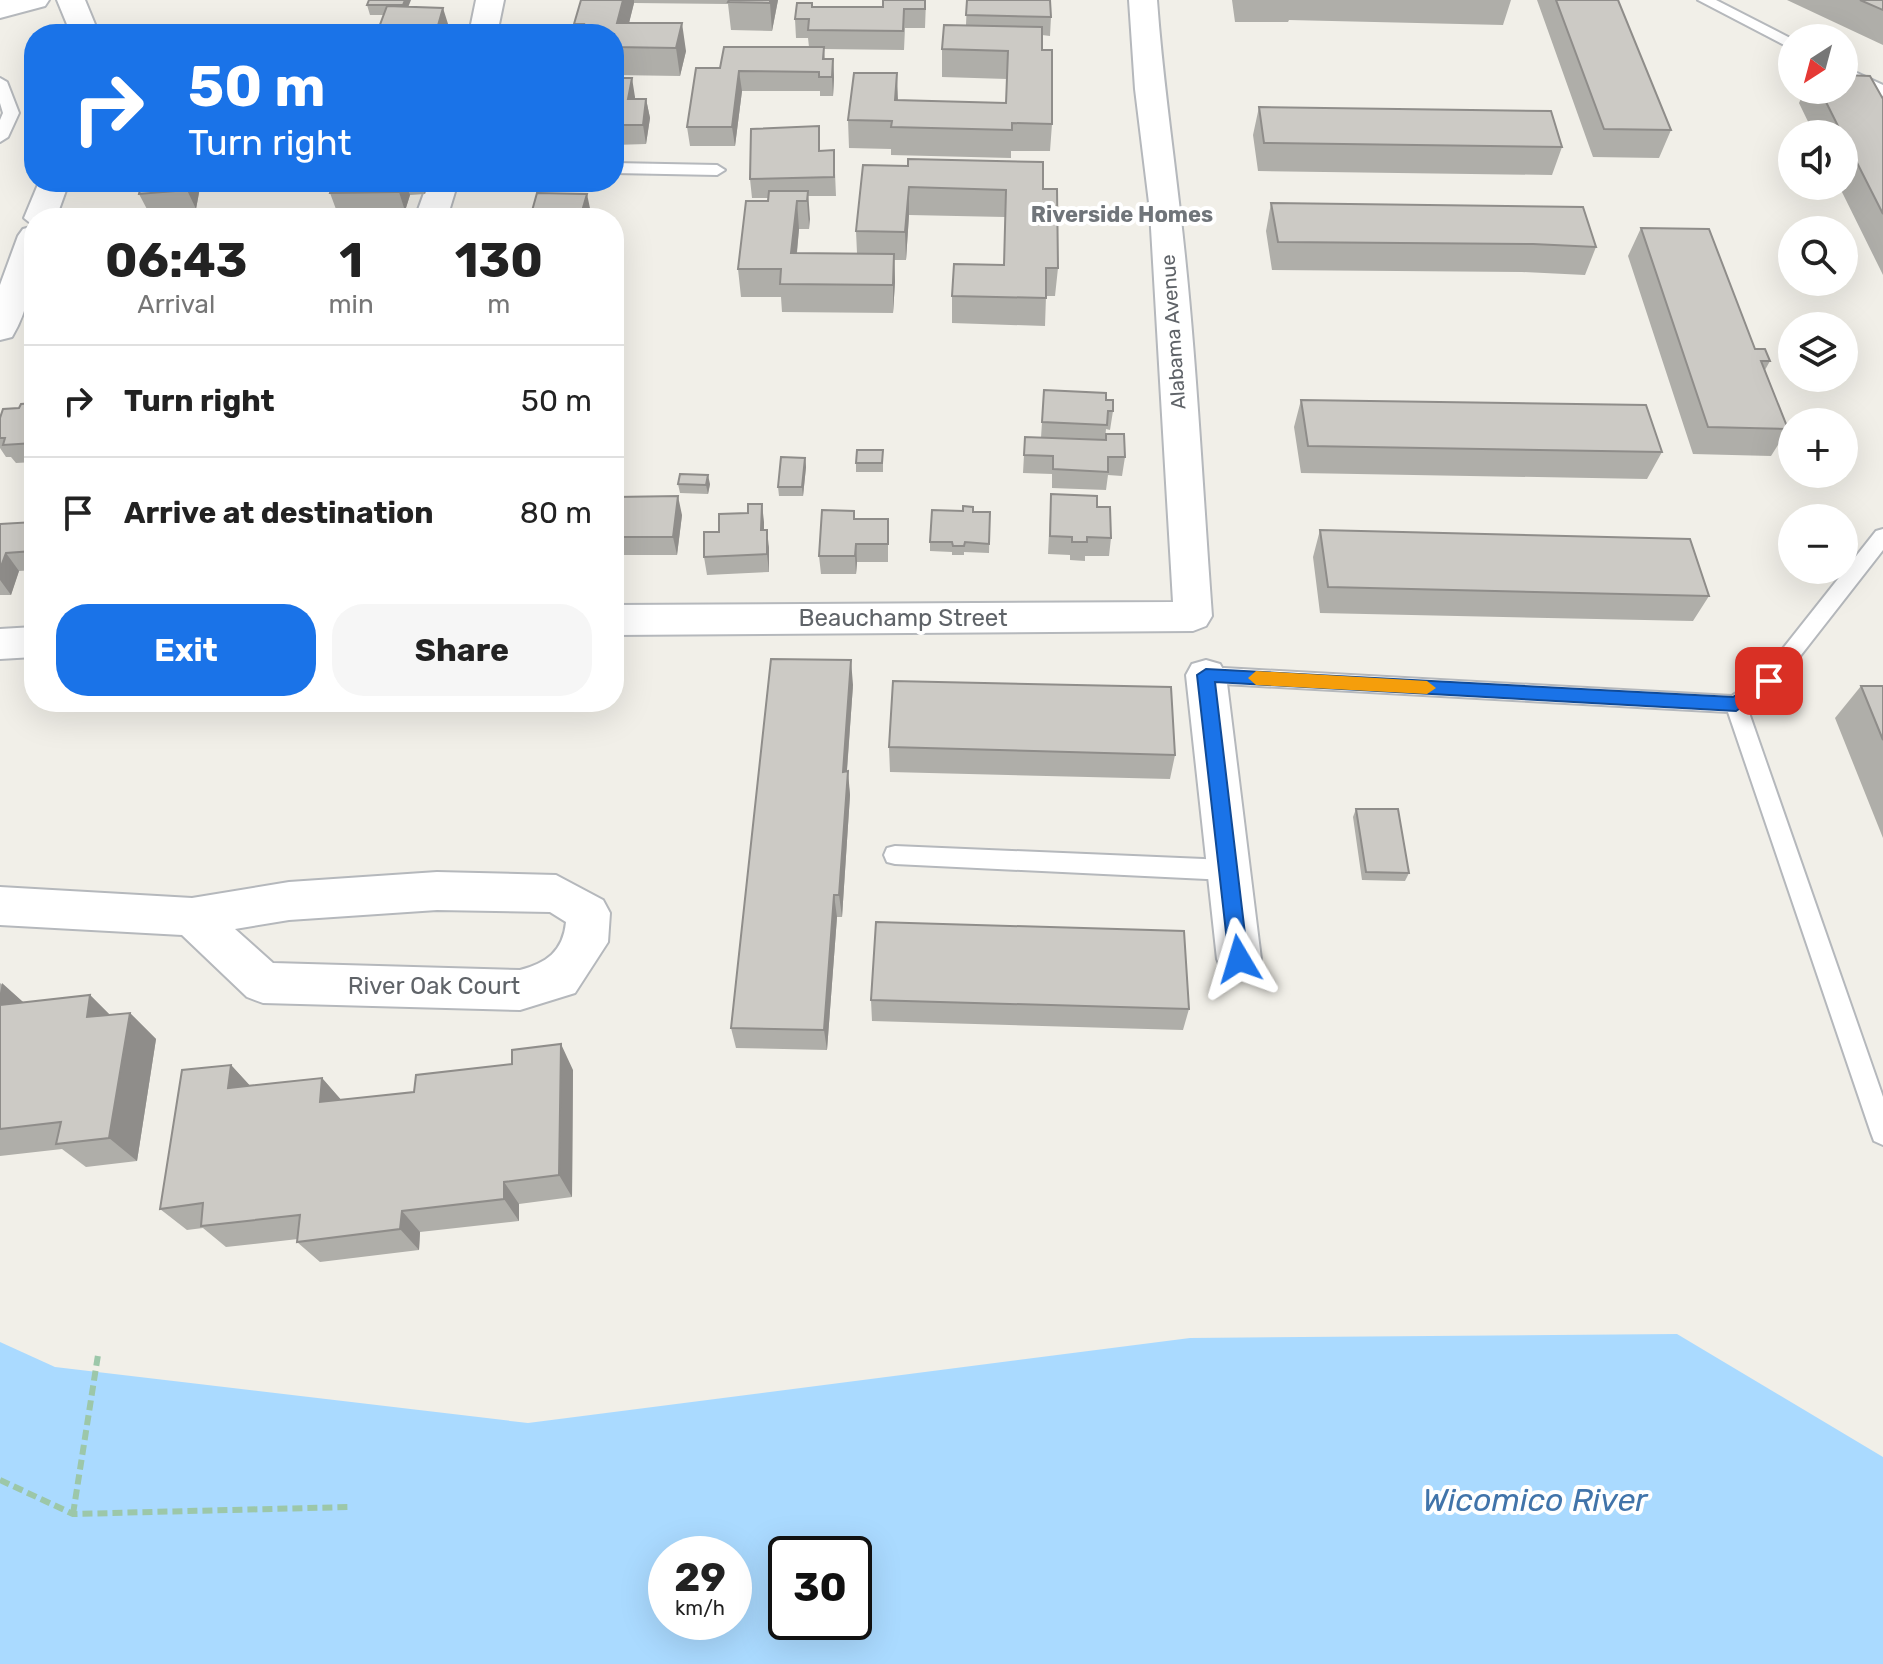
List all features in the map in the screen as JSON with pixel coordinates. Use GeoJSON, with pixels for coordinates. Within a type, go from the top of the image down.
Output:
{"type":"FeatureCollection","features":[{"type":"Feature","properties":{"kind":"street"},"geometry":{"type":"LineString","coordinates":[[0,9],[35,0]]}},
{"type":"Feature","properties":{"kind":"street"},"geometry":{"type":"LineString","coordinates":[[71,0],[81,24]]}},
{"type":"Feature","properties":{"kind":"street"},"geometry":{"type":"LineString","coordinates":[[485,24],[490,0]]}},
{"type":"Feature","properties":{"kind":"street","name":"Alabama Avenue"},"geometry":{"type":"LineString","coordinates":[[1143,0],[1149,89],[1171,283],[1193,616]]}},
{"type":"Feature","properties":{"kind":"street"},"geometry":{"type":"LineString","coordinates":[[0,329],[24,263]]}},
{"type":"Feature","properties":{"kind":"street","name":"Beauchamp Street"},"geometry":{"type":"LineString","coordinates":[[624,620],[1193,616]]}},
{"type":"Feature","properties":{"kind":"street"},"geometry":{"type":"LineString","coordinates":[[0,644],[24,643]]}},
{"type":"Feature","properties":{"kind":"street"},"geometry":{"type":"LineString","coordinates":[[1206,675],[1239,959]]}},
{"type":"Feature","properties":{"kind":"street","name":"River Oak Court"},"geometry":{"type":"LineString","coordinates":[[0,906],[192,917],[289,901],[437,891],[556,894],[588,913],[586,942],[559,979],[520,990],[263,983],[192,917]]}},
{"type":"Feature","properties":{"kind":"lane"},"geometry":{"type":"LineString","coordinates":[[1705,0],[1778,38]]}},
{"type":"Feature","properties":{"kind":"lane"},"geometry":{"type":"LineString","coordinates":[[1858,78],[1883,91]]}},
{"type":"Feature","properties":{"kind":"lane"},"geometry":{"type":"LineString","coordinates":[[0,82],[11,113],[0,137]]}},
{"type":"Feature","properties":{"kind":"lane"},"geometry":{"type":"LineString","coordinates":[[624,168],[717,170]]}},
{"type":"Feature","properties":{"kind":"lane"},"geometry":{"type":"LineString","coordinates":[[1206,675],[1736,704],[1769,681],[1883,536]]}},
{"type":"Feature","properties":{"kind":"lane"},"geometry":{"type":"LineString","coordinates":[[1736,704],[1883,1133]]}},
{"type":"Feature","properties":{"kind":"lane"},"geometry":{"type":"LineString","coordinates":[[895,855],[1227,870]]}},
{"type":"Feature","properties":{"kind":"path"},"geometry":{"type":"LineString","coordinates":[[73,1514],[98,1355]]}},
{"type":"Feature","properties":{"kind":"path"},"geometry":{"type":"LineString","coordinates":[[0,1480],[73,1514],[349,1507]]}},
{"type":"Feature","properties":{"kind":"water","name":"Wicomico River"},"geometry":{"type":"Polygon","coordinates":[[[1677,1334],[1883,1457],[1883,1664],[0,1664],[0,1342],[55,1367],[528,1423],[1190,1338],[1677,1334]]]}},
{"type":"Feature","properties":{"kind":"building"},"geometry":{"type":"Polygon","coordinates":[[[369,0],[405,0],[403,5],[367,5],[369,0]]]}},
{"type":"Feature","properties":{"kind":"building"},"geometry":{"type":"Polygon","coordinates":[[[581,0],[623,0],[617,23],[682,23],[676,48],[624,47],[624,24],[574,24],[581,0]]]}},
{"type":"Feature","properties":{"kind":"building"},"geometry":{"type":"Polygon","coordinates":[[[770,0],[770,3],[728,2],[770,0]]]}},
{"type":"Feature","properties":{"kind":"building"},"geometry":{"type":"Polygon","coordinates":[[[883,0],[925,0],[925,9],[904,9],[903,31],[808,30],[809,19],[795,19],[797,3],[812,3],[812,7],[883,7],[883,0]]]}},
{"type":"Feature","properties":{"kind":"building"},"geometry":{"type":"Polygon","coordinates":[[[967,0],[1050,0],[1051,17],[966,15],[967,0]]]}},
{"type":"Feature","properties":{"kind":"building"},"geometry":{"type":"Polygon","coordinates":[[[1556,0],[1618,0],[1671,130],[1604,129],[1556,0]]]}},
{"type":"Feature","properties":{"kind":"building"},"geometry":{"type":"Polygon","coordinates":[[[1860,0],[1883,0],[1883,10],[1860,0]]]}},
{"type":"Feature","properties":{"kind":"building"},"geometry":{"type":"Polygon","coordinates":[[[387,6],[443,8],[438,24],[380,24],[387,6]]]}},
{"type":"Feature","properties":{"kind":"building"},"geometry":{"type":"Polygon","coordinates":[[[944,25],[1042,27],[1042,50],[1052,50],[1052,124],[1012,123],[1012,130],[891,127],[892,121],[848,120],[854,73],[897,73],[895,100],[1006,103],[1008,51],[942,49],[944,25]]]}},
{"type":"Feature","properties":{"kind":"building"},"geometry":{"type":"Polygon","coordinates":[[[724,47],[824,47],[823,59],[833,59],[832,77],[819,77],[819,72],[739,71],[732,127],[687,127],[696,68],[720,68],[724,47]]]}},
{"type":"Feature","properties":{"kind":"building"},"geometry":{"type":"Polygon","coordinates":[[[1858,76],[1870,76],[1883,99],[1883,214],[1858,165],[1858,120],[1835,120],[1827,104],[1858,104],[1858,76]]]}},
{"type":"Feature","properties":{"kind":"building"},"geometry":{"type":"Polygon","coordinates":[[[624,78],[632,78],[628,99],[646,99],[643,125],[624,125],[624,78]]]}},
{"type":"Feature","properties":{"kind":"building"},"geometry":{"type":"Polygon","coordinates":[[[1259,107],[1551,111],[1562,147],[1264,143],[1259,107]]]}},
{"type":"Feature","properties":{"kind":"building"},"geometry":{"type":"Polygon","coordinates":[[[819,126],[819,151],[834,150],[834,177],[750,179],[751,129],[819,126]]]}},
{"type":"Feature","properties":{"kind":"building"},"geometry":{"type":"Polygon","coordinates":[[[908,159],[1043,162],[1043,189],[1057,189],[1058,268],[1046,268],[1046,298],[952,296],[954,264],[1004,265],[1006,190],[909,187],[905,232],[856,231],[863,165],[908,166],[908,159]]]}},
{"type":"Feature","properties":{"kind":"building"},"geometry":{"type":"Polygon","coordinates":[[[769,191],[808,191],[807,201],[797,201],[791,253],[894,254],[893,285],[780,284],[781,269],[738,269],[746,201],[768,201],[769,191]]]}},
{"type":"Feature","properties":{"kind":"building"},"geometry":{"type":"Polygon","coordinates":[[[537,193],[587,194],[583,208],[533,208],[537,193]]]}},
{"type":"Feature","properties":{"kind":"building"},"geometry":{"type":"Polygon","coordinates":[[[1271,203],[1583,207],[1596,247],[1278,242],[1271,203]]]}},
{"type":"Feature","properties":{"kind":"building"},"geometry":{"type":"Polygon","coordinates":[[[1641,228],[1709,229],[1755,349],[1765,349],[1770,361],[1761,361],[1780,408],[1778,429],[1708,427],[1641,228]]]}},
{"type":"Feature","properties":{"kind":"building"},"geometry":{"type":"Polygon","coordinates":[[[1044,390],[1106,393],[1106,400],[1113,400],[1113,411],[1108,411],[1107,425],[1042,422],[1044,390]]]}},
{"type":"Feature","properties":{"kind":"building"},"geometry":{"type":"Polygon","coordinates":[[[1301,400],[1646,405],[1662,452],[1308,446],[1301,400]]]}},
{"type":"Feature","properties":{"kind":"building"},"geometry":{"type":"Polygon","coordinates":[[[24,404],[24,444],[3,445],[5,438],[0,438],[0,418],[3,409],[19,408],[24,404]]]}},
{"type":"Feature","properties":{"kind":"building"},"geometry":{"type":"Polygon","coordinates":[[[1106,434],[1124,434],[1125,457],[1108,457],[1108,472],[1053,469],[1053,456],[1024,455],[1025,437],[1106,440],[1106,434]]]}},
{"type":"Feature","properties":{"kind":"building"},"geometry":{"type":"Polygon","coordinates":[[[857,450],[883,450],[882,463],[856,463],[857,450]]]}},
{"type":"Feature","properties":{"kind":"building"},"geometry":{"type":"Polygon","coordinates":[[[781,457],[805,458],[802,487],[778,487],[781,457]]]}},
{"type":"Feature","properties":{"kind":"building"},"geometry":{"type":"Polygon","coordinates":[[[680,474],[708,475],[706,485],[678,484],[680,474]]]}},
{"type":"Feature","properties":{"kind":"building"},"geometry":{"type":"Polygon","coordinates":[[[1051,494],[1097,496],[1097,507],[1110,507],[1111,538],[1087,537],[1087,542],[1072,542],[1072,537],[1050,536],[1051,494]]]}},
{"type":"Feature","properties":{"kind":"building"},"geometry":{"type":"Polygon","coordinates":[[[678,496],[673,537],[624,537],[624,497],[678,496]]]}},
{"type":"Feature","properties":{"kind":"building"},"geometry":{"type":"Polygon","coordinates":[[[748,504],[762,504],[761,530],[767,530],[767,554],[704,557],[704,532],[719,532],[719,514],[748,513],[748,504]]]}},
{"type":"Feature","properties":{"kind":"building"},"geometry":{"type":"Polygon","coordinates":[[[963,506],[973,507],[973,512],[990,512],[989,544],[965,542],[964,546],[953,546],[952,542],[930,542],[932,510],[963,511],[963,506]]]}},
{"type":"Feature","properties":{"kind":"building"},"geometry":{"type":"Polygon","coordinates":[[[822,510],[854,511],[854,519],[888,519],[888,544],[856,544],[855,556],[819,556],[822,510]]]}},
{"type":"Feature","properties":{"kind":"building"},"geometry":{"type":"Polygon","coordinates":[[[24,523],[24,552],[6,553],[0,569],[0,524],[24,523]]]}},
{"type":"Feature","properties":{"kind":"building"},"geometry":{"type":"Polygon","coordinates":[[[1320,530],[1690,539],[1709,596],[1328,587],[1320,530]]]}},
{"type":"Feature","properties":{"kind":"building"},"geometry":{"type":"Polygon","coordinates":[[[771,659],[851,660],[843,772],[848,771],[839,895],[834,895],[824,1030],[731,1028],[771,659]]]}},
{"type":"Feature","properties":{"kind":"building"},"geometry":{"type":"Polygon","coordinates":[[[893,681],[1171,687],[1175,755],[889,747],[893,681]]]}},
{"type":"Feature","properties":{"kind":"building"},"geometry":{"type":"Polygon","coordinates":[[[1861,686],[1883,686],[1883,740],[1861,686]]]}},
{"type":"Feature","properties":{"kind":"building"},"geometry":{"type":"Polygon","coordinates":[[[1356,809],[1398,809],[1409,873],[1366,872],[1356,809]]]}},
{"type":"Feature","properties":{"kind":"building"},"geometry":{"type":"Polygon","coordinates":[[[876,922],[1184,931],[1189,1009],[871,1000],[876,922]]]}},
{"type":"Feature","properties":{"kind":"building"},"geometry":{"type":"Polygon","coordinates":[[[90,995],[87,1017],[130,1013],[109,1138],[56,1144],[61,1122],[0,1129],[0,1005],[90,995]]]}},
{"type":"Feature","properties":{"kind":"building"},"geometry":{"type":"Polygon","coordinates":[[[561,1044],[559,1175],[504,1182],[504,1199],[402,1211],[400,1229],[297,1242],[300,1215],[201,1226],[203,1203],[160,1209],[182,1070],[231,1065],[228,1088],[322,1078],[320,1102],[414,1092],[416,1075],[512,1064],[512,1050],[561,1044]]]}},
{"type":"Feature","properties":{"kind":"slow traffic"},"geometry":{"type":"LineString","coordinates":[[1256,678],[1427,688]]}},
{"type":"Feature","properties":{"kind":"district","name":"Riverside Homes"},"geometry":{"type":"Point","coordinates":[1122,214]}},
{"type":"Feature","properties":{"kind":"route"},"geometry":{"type":"LineString","coordinates":[[1239,959],[1206,675],[1736,704],[1769,681]]}}]}
